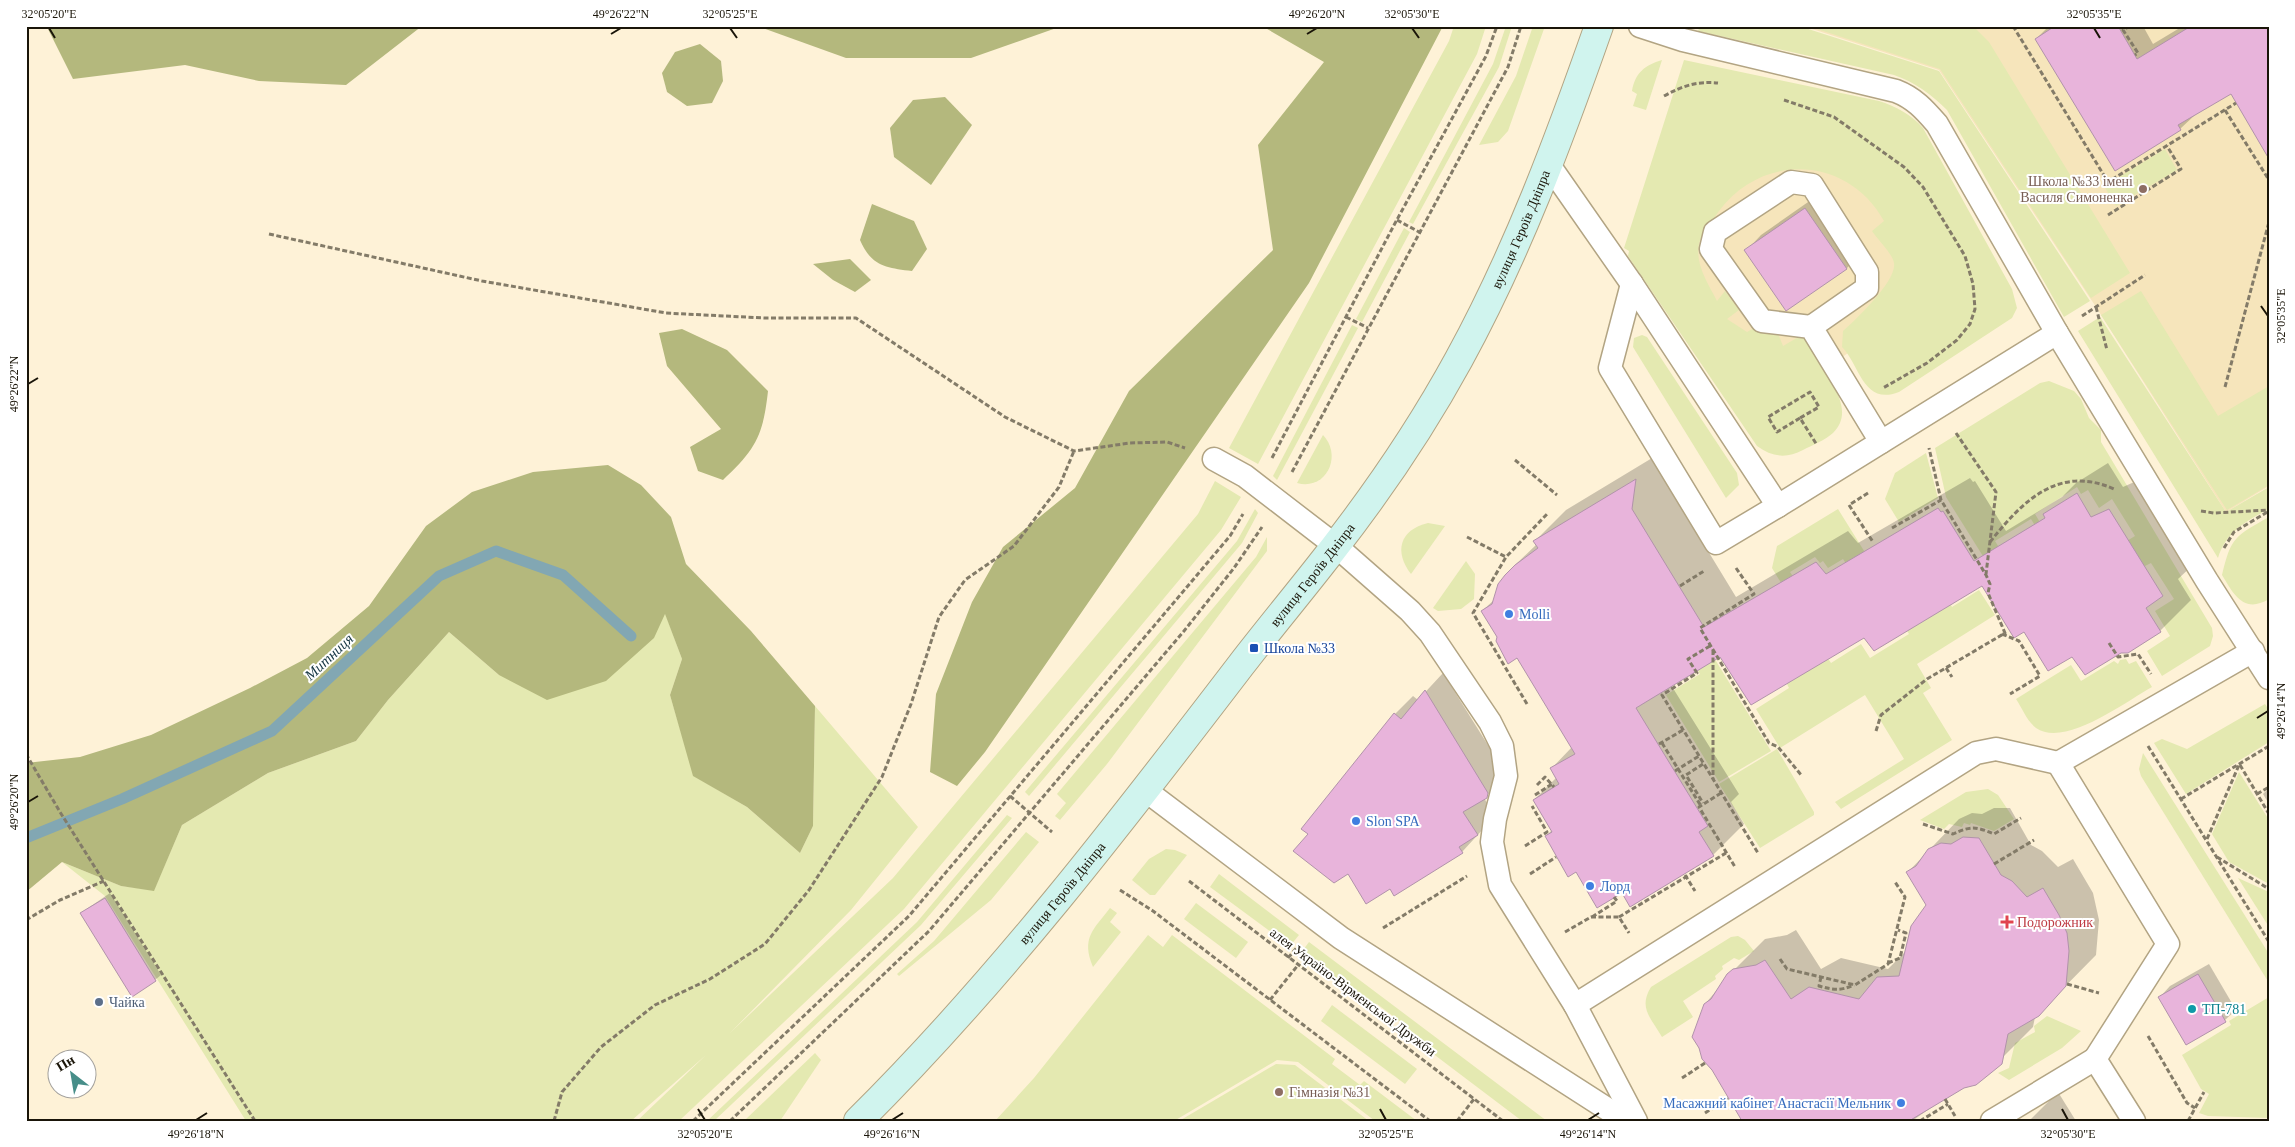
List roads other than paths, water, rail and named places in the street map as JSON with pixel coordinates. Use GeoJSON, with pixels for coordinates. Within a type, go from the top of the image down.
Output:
{"type":"FeatureCollection","features":[{"type":"Feature","properties":{"kind":"main road","name":"вулиця Героїв Дніпра"},"geometry":{"type":"LineString","coordinates":[[858,1121],[955,1020],[1146,790],[1336,546],[1400,454],[1458,361],[1503,273],[1549,165],[1599,26]]}},
{"type":"Feature","properties":{"kind":"lane"},"geometry":{"type":"LineString","coordinates":[[1640,26],[1683,40],[1896,91],[1910,97],[1924,108],[1937,124],[2057,333],[2207,581],[2269,678]]}},
{"type":"Feature","properties":{"kind":"lane"},"geometry":{"type":"LineString","coordinates":[[1549,165],[1632,284],[1778,506]]}},
{"type":"Feature","properties":{"kind":"lane"},"geometry":{"type":"LineString","coordinates":[[1791,182],[1812,185],[1867,272],[1867,288],[1811,327],[1762,321],[1711,249],[1715,232],[1791,182]]}},
{"type":"Feature","properties":{"kind":"lane"},"geometry":{"type":"LineString","coordinates":[[1632,284],[1610,368],[1716,543],[2057,333]]}},
{"type":"Feature","properties":{"kind":"lane"},"geometry":{"type":"LineString","coordinates":[[1811,327],[1881,442]]}},
{"type":"Feature","properties":{"kind":"lane"},"geometry":{"type":"LineString","coordinates":[[1214,459],[1245,476],[1336,546],[1410,611],[1430,632],[1490,722],[1502,746],[1506,776],[1495,819],[1492,842],[1500,886],[1575,1005],[1636,1121]]}},
{"type":"Feature","properties":{"kind":"lane"},"geometry":{"type":"LineString","coordinates":[[1575,1005],[1976,753],[1996,749],[2058,763],[2253,652]]}},
{"type":"Feature","properties":{"kind":"lane"},"geometry":{"type":"LineString","coordinates":[[1992,1121],[2095,1059],[2168,944],[2058,763]]}},
{"type":"Feature","properties":{"kind":"lane"},"geometry":{"type":"LineString","coordinates":[[1146,790],[1341,938],[1626,1121]]}},
{"type":"Feature","properties":{"kind":"lane"},"geometry":{"type":"LineString","coordinates":[[2095,1059],[2134,1121]]}},
{"type":"Feature","properties":{"kind":"waterway","name":"Митниця"},"geometry":{"type":"LineString","coordinates":[[26,838],[122,799],[272,731],[439,576],[496,551],[563,575],[631,636]]}},
{"type":"Feature","properties":{"kind":"place","name":"Школа №33 імені Василя Симоненка"},"geometry":{"type":"Point","coordinates":[2143,189]}},
{"type":"Feature","properties":{"kind":"place","name":"Molli"},"geometry":{"type":"Point","coordinates":[1509,614]}},
{"type":"Feature","properties":{"kind":"place","name":"Школа №33"},"geometry":{"type":"Point","coordinates":[1254,648]}},
{"type":"Feature","properties":{"kind":"place","name":"Slon SPA"},"geometry":{"type":"Point","coordinates":[1356,821]}},
{"type":"Feature","properties":{"kind":"place","name":"Лорд"},"geometry":{"type":"Point","coordinates":[1590,886]}},
{"type":"Feature","properties":{"kind":"place","name":"Подорожник"},"geometry":{"type":"Point","coordinates":[2007,922]}},
{"type":"Feature","properties":{"kind":"place","name":"Чайка"},"geometry":{"type":"Point","coordinates":[99,1002]}},
{"type":"Feature","properties":{"kind":"place","name":"ТП-781"},"geometry":{"type":"Point","coordinates":[2192,1009]}},
{"type":"Feature","properties":{"kind":"place","name":"Гімназія №31"},"geometry":{"type":"Point","coordinates":[1279,1092]}},
{"type":"Feature","properties":{"kind":"place","name":"Масажний кабінет Анастасії Мельник"},"geometry":{"type":"Point","coordinates":[1901,1103]}}]}
